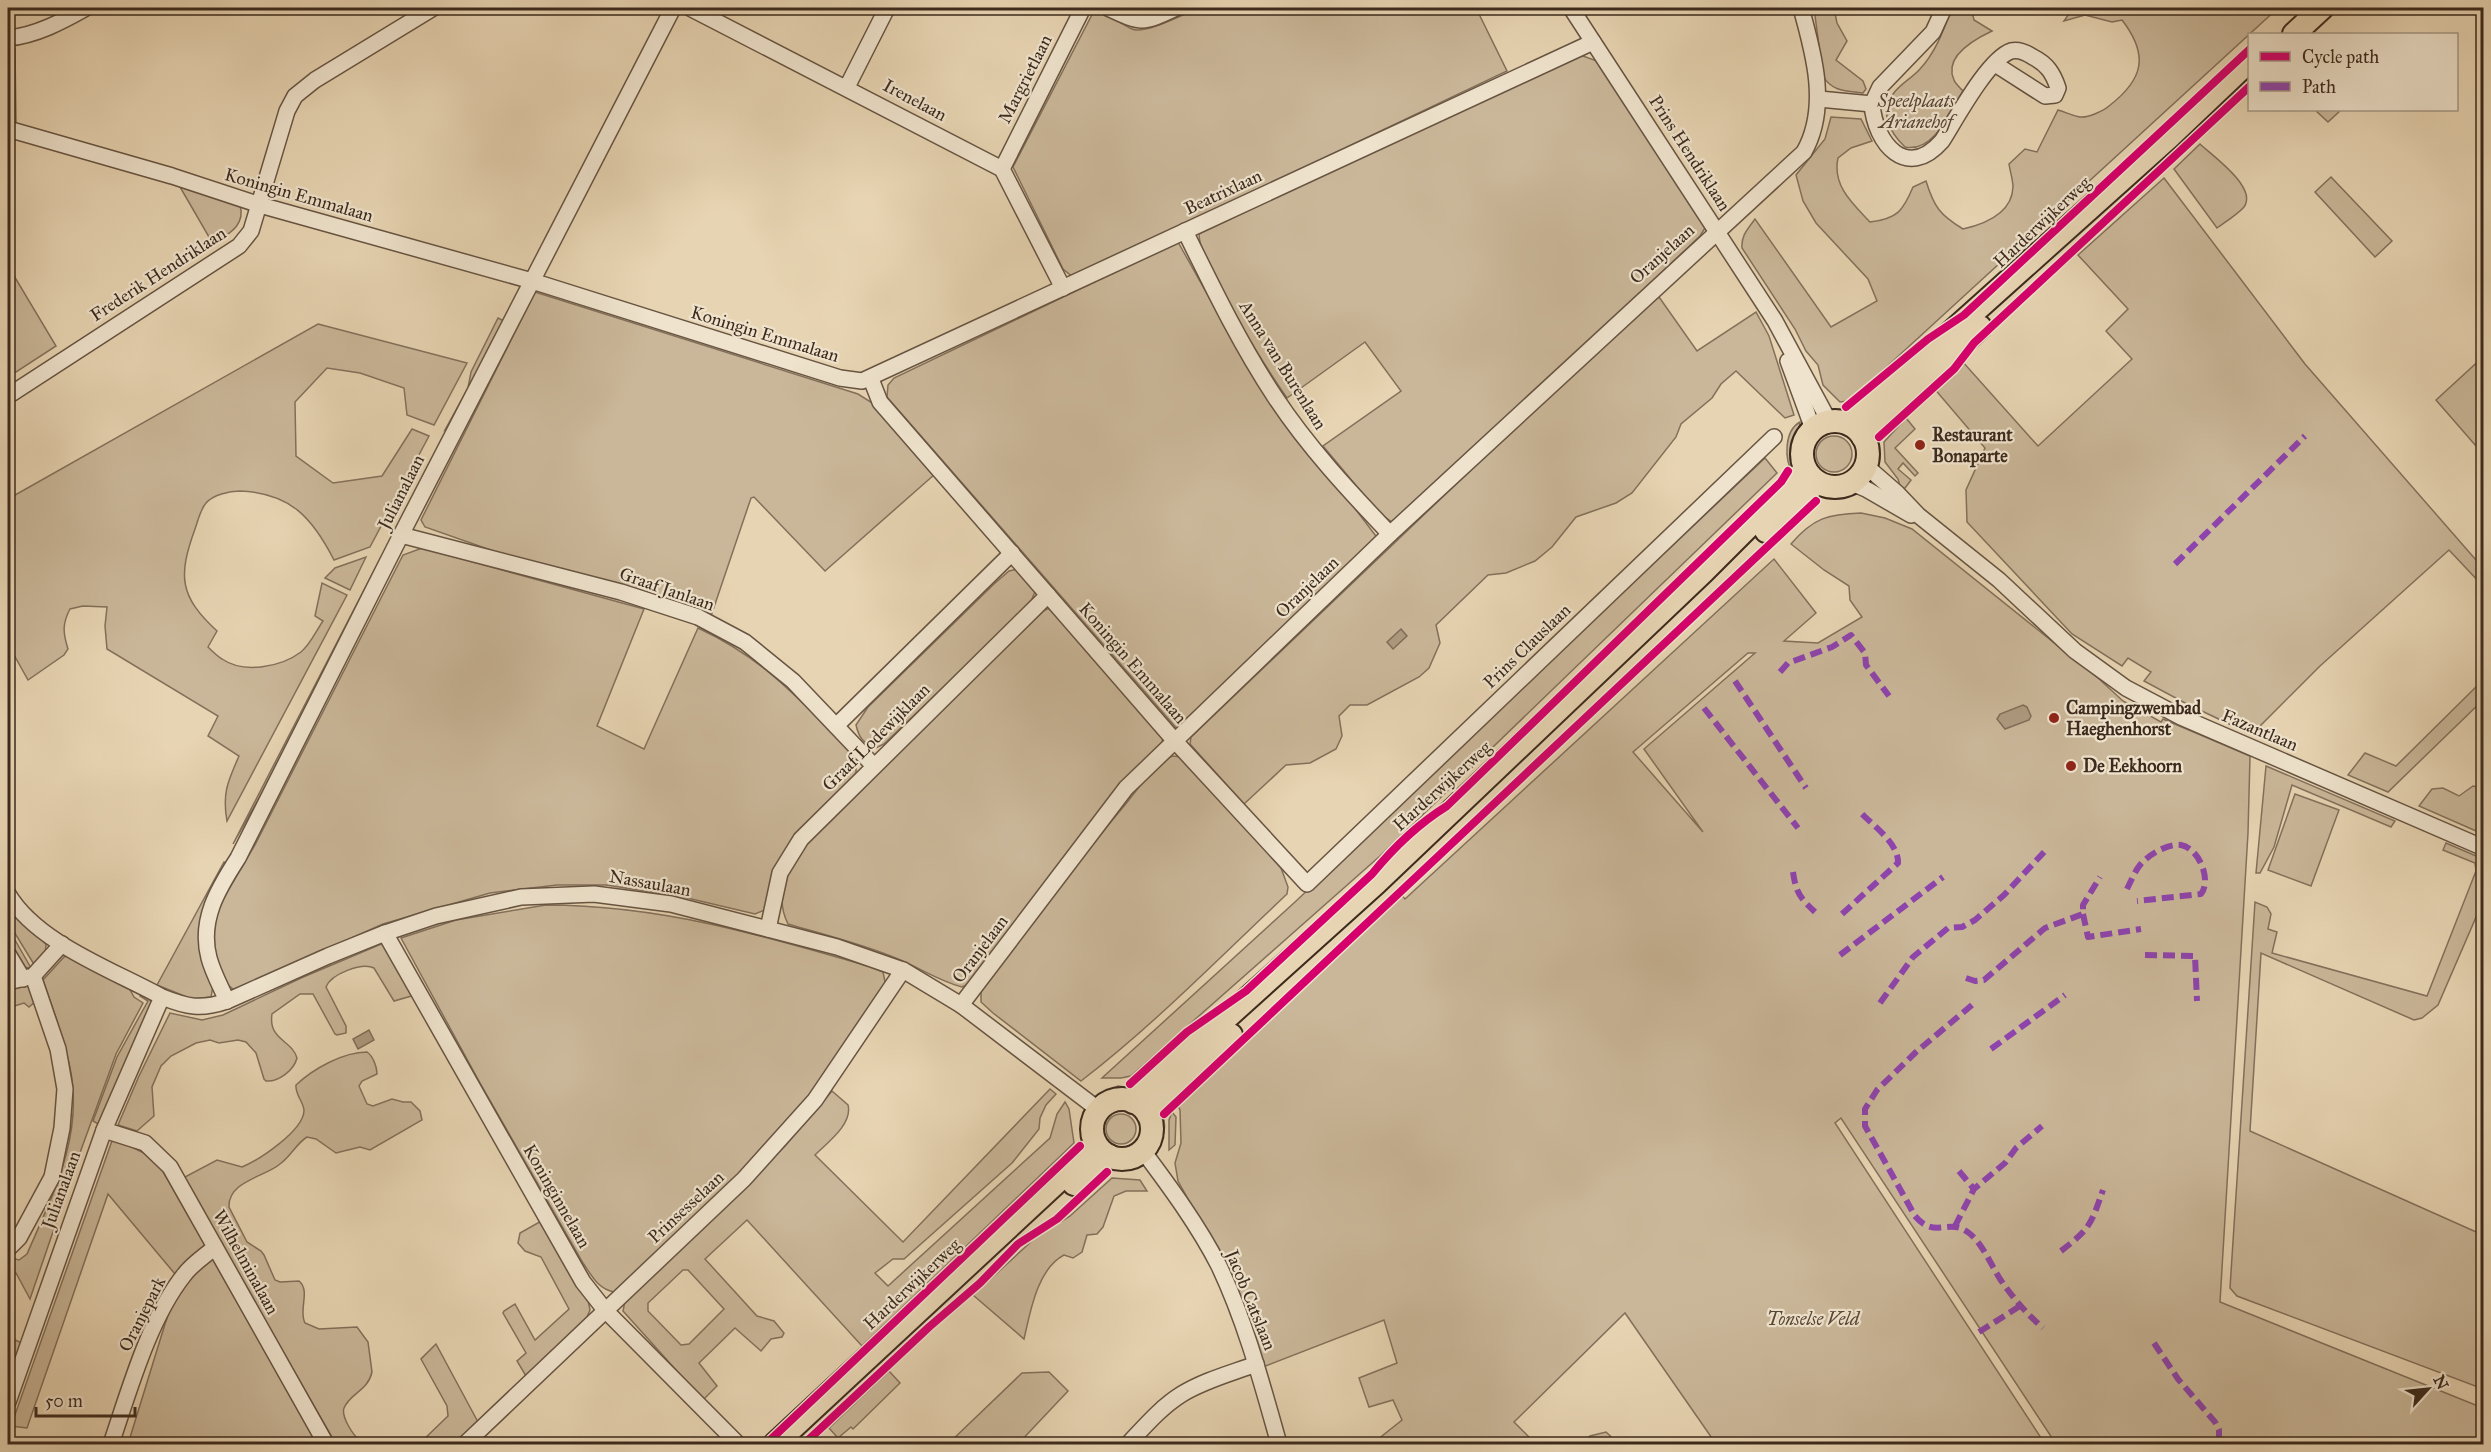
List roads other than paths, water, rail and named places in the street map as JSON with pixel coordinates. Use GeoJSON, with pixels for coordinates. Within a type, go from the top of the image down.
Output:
{"type":"FeatureCollection","features":[{"type":"Feature","properties":{"kind":"main road"},"geometry":{"type":"LineString","coordinates":[[2277,33],[2305,8]]}},
{"type":"Feature","properties":{"kind":"main road"},"geometry":{"type":"LineString","coordinates":[[2295,33],[2322,8]]}},
{"type":"Feature","properties":{"kind":"main road","name":"Harderwijkerweg"},"geometry":{"type":"LineString","coordinates":[[1839,428],[2169,137],[2248,62]]}},
{"type":"Feature","properties":{"kind":"main road","name":"Harderwijkerweg"},"geometry":{"type":"LineString","coordinates":[[1839,428],[2248,75]]}},
{"type":"Feature","properties":{"kind":"main road"},"geometry":{"type":"LineString","coordinates":[[1839,428],[1867,446],[1859,475],[1840,487],[1828,487],[1811,476],[1802,459],[1802,448],[1806,438],[1839,428]]}},
{"type":"Feature","properties":{"kind":"main road","name":"Harderwijkerweg"},"geometry":{"type":"LineString","coordinates":[[1141,1108],[1704,571],[1811,476]]}},
{"type":"Feature","properties":{"kind":"main road"},"geometry":{"type":"LineString","coordinates":[[1115,1100],[1141,1108],[1152,1133],[1143,1151],[1127,1159],[1102,1150],[1092,1126],[1099,1110],[1115,1100]]}},
{"type":"Feature","properties":{"kind":"main road","name":"Harderwijkerweg"},"geometry":{"type":"LineString","coordinates":[[776,1444],[1085,1156],[1102,1150]]}},
{"type":"Feature","properties":{"kind":"main road","name":"Harderwijkerweg"},"geometry":{"type":"LineString","coordinates":[[790,1444],[1044,1210],[1102,1150]]}},
{"type":"Feature","properties":{"kind":"street"},"geometry":{"type":"LineString","coordinates":[[8,38],[32,33],[86,8]]}},
{"type":"Feature","properties":{"kind":"street","name":"Frederik Hendriklaan"},"geometry":{"type":"LineString","coordinates":[[10,388],[239,246],[251,231],[287,111],[295,96],[315,80],[433,8]]}},
{"type":"Feature","properties":{"kind":"street","name":"Julianalaan"},"geometry":{"type":"LineString","coordinates":[[227,1001],[209,958],[205,931],[215,894],[238,858],[401,535],[673,8]]}},
{"type":"Feature","properties":{"kind":"street","name":"Irenelaan"},"geometry":{"type":"LineString","coordinates":[[690,8],[1002,169]]}},
{"type":"Feature","properties":{"kind":"street"},"geometry":{"type":"LineString","coordinates":[[847,87],[887,8]]}},
{"type":"Feature","properties":{"kind":"street","name":"Margrietlaan"},"geometry":{"type":"LineString","coordinates":[[1002,169],[1083,8]]}},
{"type":"Feature","properties":{"kind":"street"},"geometry":{"type":"LineString","coordinates":[[1108,8],[1135,20],[1144,21],[1176,8]]}},
{"type":"Feature","properties":{"kind":"street","name":"Prins Hendriklaan"},"geometry":{"type":"LineString","coordinates":[[1571,8],[1775,321],[1839,428]]}},
{"type":"Feature","properties":{"kind":"street","name":"Oranjelaan"},"geometry":{"type":"LineString","coordinates":[[961,1005],[1126,788],[1390,534],[1804,152],[1815,127],[1819,99],[1809,34],[1801,8]]}},
{"type":"Feature","properties":{"kind":"street"},"geometry":{"type":"LineString","coordinates":[[1944,8],[1933,32],[1880,87],[1872,104],[1873,119],[1885,144],[1902,157],[1917,158],[1936,148],[1985,74],[1995,64]]}},
{"type":"Feature","properties":{"kind":"street","name":"Beatrixlaan"},"geometry":{"type":"LineString","coordinates":[[871,379],[1593,42]]}},
{"type":"Feature","properties":{"kind":"street"},"geometry":{"type":"LineString","coordinates":[[1819,99],[1872,104]]}},
{"type":"Feature","properties":{"kind":"street","name":"Koningin Emmalaan"},"geometry":{"type":"LineString","coordinates":[[8,129],[172,176],[260,205],[532,281],[840,378],[852,381],[871,379],[880,402],[1174,741],[1307,884]]}},
{"type":"Feature","properties":{"kind":"street"},"geometry":{"type":"LineString","coordinates":[[1002,169],[1063,288]]}},
{"type":"Feature","properties":{"kind":"street","name":"Anna van Burenlaan"},"geometry":{"type":"LineString","coordinates":[[1185,231],[1225,312],[1275,396],[1309,444],[1390,534]]}},
{"type":"Feature","properties":{"kind":"street","name":"Prins Clauslaan"},"geometry":{"type":"LineString","coordinates":[[1307,884],[1774,437]]}},
{"type":"Feature","properties":{"kind":"street","name":"Fazantlaan"},"geometry":{"type":"LineString","coordinates":[[1859,475],[1871,492],[1930,525]]}},
{"type":"Feature","properties":{"kind":"street","name":"Fazantlaan"},"geometry":{"type":"LineString","coordinates":[[1859,475],[1930,525],[1999,580],[2088,662],[2139,696],[2181,717],[2484,848]]}},
{"type":"Feature","properties":{"kind":"street","name":"Graaf Janlaan"},"geometry":{"type":"LineString","coordinates":[[401,535],[621,592],[698,617],[745,642],[793,681],[874,766]]}},
{"type":"Feature","properties":{"kind":"street","name":"Graaf Lodewijklaan"},"geometry":{"type":"LineString","coordinates":[[836,726],[1012,553]]}},
{"type":"Feature","properties":{"kind":"street","name":"Graaf Lodewijklaan"},"geometry":{"type":"LineString","coordinates":[[768,929],[780,873],[801,839],[1048,595]]}},
{"type":"Feature","properties":{"kind":"street"},"geometry":{"type":"LineString","coordinates":[[8,894],[34,924],[63,944],[162,997]]}},
{"type":"Feature","properties":{"kind":"street","name":"Nassaulaan"},"geometry":{"type":"LineString","coordinates":[[162,997],[179,1004],[207,1008],[385,933],[436,916],[521,897],[594,894],[671,904],[837,947],[903,970],[961,1005],[1099,1110]]}},
{"type":"Feature","properties":{"kind":"street","name":"Koninginnelaan"},"geometry":{"type":"LineString","coordinates":[[385,933],[583,1282],[605,1310],[738,1444]]}},
{"type":"Feature","properties":{"kind":"street"},"geometry":{"type":"LineString","coordinates":[[8,982],[28,977],[63,944]]}},
{"type":"Feature","properties":{"kind":"street"},"geometry":{"type":"LineString","coordinates":[[8,954],[28,977],[58,1049],[65,1089],[62,1128],[52,1177],[19,1238],[10,1247],[8,1245]]}},
{"type":"Feature","properties":{"kind":"street","name":"Prinsesselaan"},"geometry":{"type":"LineString","coordinates":[[465,1444],[744,1179],[815,1100],[903,970]]}},
{"type":"Feature","properties":{"kind":"street","name":"Julianalaan"},"geometry":{"type":"LineString","coordinates":[[8,1402],[104,1130],[162,997]]}},
{"type":"Feature","properties":{"kind":"street","name":"Wilhelminalaan"},"geometry":{"type":"LineString","coordinates":[[104,1130],[146,1143],[170,1167],[326,1444]]}},
{"type":"Feature","properties":{"kind":"street","name":"Jacob Catslaan"},"geometry":{"type":"LineString","coordinates":[[1143,1151],[1179,1200],[1218,1264],[1256,1364],[1279,1444]]}},
{"type":"Feature","properties":{"kind":"street","name":"Oranjepark"},"geometry":{"type":"LineString","coordinates":[[111,1444],[140,1359],[167,1303],[184,1274],[215,1247]]}},
{"type":"Feature","properties":{"kind":"street"},"geometry":{"type":"LineString","coordinates":[[1128,1444],[1160,1411],[1181,1394],[1256,1364]]}},
{"type":"Feature","properties":{"kind":"place","name":"Restaurant Bonaparte"},"geometry":{"type":"Point","coordinates":[1920,445]}},
{"type":"Feature","properties":{"kind":"place","name":"Campingzwembad Haeghenhorst"},"geometry":{"type":"Point","coordinates":[2054,718]}},
{"type":"Feature","properties":{"kind":"place","name":"De Eekhoorn"},"geometry":{"type":"Point","coordinates":[2071,766]}},
{"type":"Feature","properties":{"kind":"park label","name":"Speelplaats Arianehof"},"geometry":{"type":"Point","coordinates":[1916,111]}},
{"type":"Feature","properties":{"kind":"park label","name":"Tonselse Veld"},"geometry":{"type":"Point","coordinates":[1813,1319]}}]}
